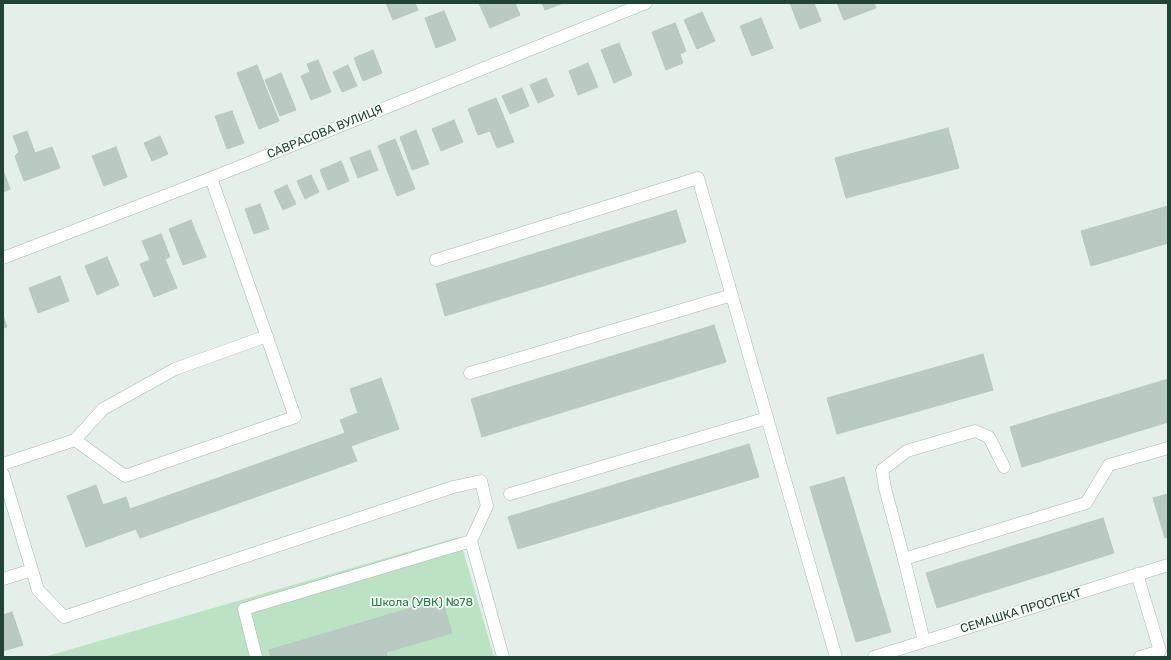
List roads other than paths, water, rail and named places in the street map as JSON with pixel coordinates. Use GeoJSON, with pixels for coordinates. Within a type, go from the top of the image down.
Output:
{"type":"FeatureCollection","features":[{"type":"Feature","properties":{"kind":"street","name":"САВРАСОВА ВУЛИЦЯ"},"geometry":{"type":"LineString","coordinates":[[3,258],[211,178],[646,3]]}},
{"type":"Feature","properties":{"kind":"street"},"geometry":{"type":"LineString","coordinates":[[75,440],[124,476],[295,417],[211,178]]}},
{"type":"Feature","properties":{"kind":"street"},"geometry":{"type":"LineString","coordinates":[[436,260],[698,178],[836,657]]}},
{"type":"Feature","properties":{"kind":"street"},"geometry":{"type":"LineString","coordinates":[[470,373],[732,295]]}},
{"type":"Feature","properties":{"kind":"street"},"geometry":{"type":"LineString","coordinates":[[3,464],[75,440],[103,409],[175,369],[267,336]]}},
{"type":"Feature","properties":{"kind":"street"},"geometry":{"type":"LineString","coordinates":[[510,494],[767,418]]}},
{"type":"Feature","properties":{"kind":"street"},"geometry":{"type":"LineString","coordinates":[[924,641],[885,488],[882,470],[907,451],[975,431],[989,437],[1004,467]]}},
{"type":"Feature","properties":{"kind":"street"},"geometry":{"type":"LineString","coordinates":[[904,559],[1086,503],[1109,465],[1168,448]]}},
{"type":"Feature","properties":{"kind":"street"},"geometry":{"type":"LineString","coordinates":[[3,474],[38,590],[64,618],[453,487],[480,481],[487,506],[471,541],[503,657]]}},
{"type":"Feature","properties":{"kind":"street"},"geometry":{"type":"LineString","coordinates":[[256,657],[244,609],[471,541]]}},
{"type":"Feature","properties":{"kind":"street","name":"СЕМАШКА ПРОСПЕКТ"},"geometry":{"type":"LineString","coordinates":[[874,657],[1168,565]]}},
{"type":"Feature","properties":{"kind":"street"},"geometry":{"type":"LineString","coordinates":[[3,579],[32,570]]}},
{"type":"Feature","properties":{"kind":"street"},"geometry":{"type":"LineString","coordinates":[[1137,574],[1164,650],[1140,657]]}},
{"type":"Feature","properties":{"kind":"park label","name":"Школа (УВК) №78"},"geometry":{"type":"Point","coordinates":[422,603]}}]}
